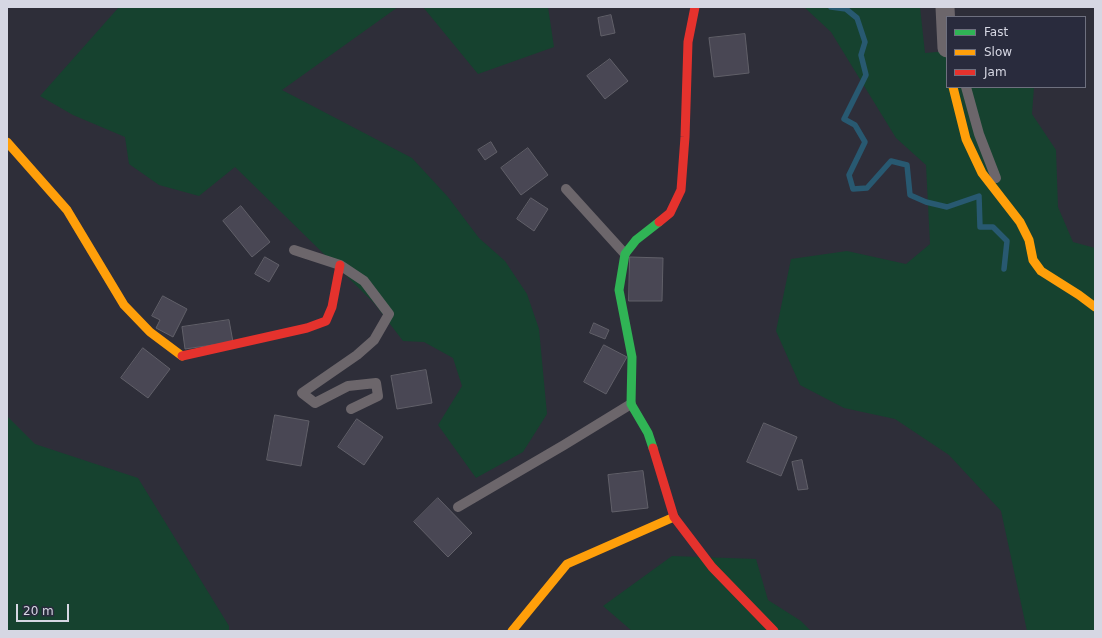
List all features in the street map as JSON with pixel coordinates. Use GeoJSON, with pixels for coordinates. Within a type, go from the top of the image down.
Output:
{"type":"FeatureCollection","features":[{"type":"Feature","properties":{"kind":"street"},"geometry":{"type":"LineString","coordinates":[[695,7],[688,42],[685,137],[681,190],[670,213],[636,240],[625,254],[619,290],[632,357],[631,404],[648,433],[674,517],[712,567],[774,631]]}},
{"type":"Feature","properties":{"kind":"street"},"geometry":{"type":"LineString","coordinates":[[945,7],[946,28]]}},
{"type":"Feature","properties":{"kind":"street"},"geometry":{"type":"LineString","coordinates":[[953,88],[966,140],[982,173],[1020,222],[1029,240],[1033,260],[1041,271],[1095,307]]}},
{"type":"Feature","properties":{"kind":"street"},"geometry":{"type":"LineString","coordinates":[[7,142],[67,210],[124,305],[150,332],[182,356],[307,328],[326,321],[332,307],[340,265]]}},
{"type":"Feature","properties":{"kind":"street"},"geometry":{"type":"LineString","coordinates":[[512,631],[567,564],[674,517]]}},
{"type":"Feature","properties":{"kind":"lane"},"geometry":{"type":"LineString","coordinates":[[966,88],[978,134],[991,167],[1012,212]]}},
{"type":"Feature","properties":{"kind":"lane"},"geometry":{"type":"LineString","coordinates":[[566,189],[625,254]]}},
{"type":"Feature","properties":{"kind":"lane"},"geometry":{"type":"LineString","coordinates":[[294,250],[340,265],[364,281],[389,314],[374,340],[357,355],[302,393],[315,404],[348,386],[376,383],[378,396],[351,408]]}},
{"type":"Feature","properties":{"kind":"lane"},"geometry":{"type":"LineString","coordinates":[[458,507],[564,446],[631,404]]}},
{"type":"Feature","properties":{"kind":"green space"},"geometry":{"type":"Polygon","coordinates":[[[119,7],[398,7],[282,90],[412,158],[448,197],[479,238],[505,261],[527,294],[539,329],[547,414],[523,452],[476,478],[438,425],[462,386],[453,358],[424,342],[403,341],[374,303],[235,167],[199,196],[159,185],[129,164],[125,137],[73,115],[40,96],[119,7]]]}},
{"type":"Feature","properties":{"kind":"green space"},"geometry":{"type":"Polygon","coordinates":[[[423,7],[548,7],[554,47],[478,74],[423,7]]]}},
{"type":"Feature","properties":{"kind":"green space"},"geometry":{"type":"Polygon","coordinates":[[[804,7],[920,7],[925,53],[946,51],[946,88],[1034,88],[1032,114],[1056,150],[1058,207],[1073,242],[1095,248],[1095,631],[1027,631],[1001,511],[949,455],[895,419],[844,408],[800,385],[776,331],[791,259],[847,251],[906,264],[930,244],[926,165],[896,138],[831,32],[804,7]]]}},
{"type":"Feature","properties":{"kind":"green space"},"geometry":{"type":"Polygon","coordinates":[[[7,416],[35,444],[138,478],[229,626],[229,631],[7,631],[7,416]]]}},
{"type":"Feature","properties":{"kind":"green space"},"geometry":{"type":"Polygon","coordinates":[[[672,556],[756,559],[768,600],[801,621],[811,631],[632,631],[603,606],[672,556]]]}},
{"type":"Feature","properties":{"kind":"building"},"geometry":{"type":"Polygon","coordinates":[[[611,15],[615,33],[601,36],[598,18],[611,15]]]}},
{"type":"Feature","properties":{"kind":"building"},"geometry":{"type":"Polygon","coordinates":[[[745,34],[749,73],[714,77],[709,38],[745,34]]]}},
{"type":"Feature","properties":{"kind":"building"},"geometry":{"type":"Polygon","coordinates":[[[610,59],[628,81],[605,99],[587,76],[610,59]]]}},
{"type":"Feature","properties":{"kind":"building"},"geometry":{"type":"Polygon","coordinates":[[[491,142],[497,152],[485,160],[478,150],[491,142]]]}},
{"type":"Feature","properties":{"kind":"building"},"geometry":{"type":"Polygon","coordinates":[[[528,148],[548,175],[521,195],[501,168],[528,148]]]}},
{"type":"Feature","properties":{"kind":"building"},"geometry":{"type":"Polygon","coordinates":[[[531,198],[548,209],[534,231],[517,219],[531,198]]]}},
{"type":"Feature","properties":{"kind":"building"},"geometry":{"type":"Polygon","coordinates":[[[241,206],[270,242],[252,257],[223,221],[241,206]]]}},
{"type":"Feature","properties":{"kind":"building"},"geometry":{"type":"Polygon","coordinates":[[[265,257],[279,265],[269,282],[255,274],[265,257]]]}},
{"type":"Feature","properties":{"kind":"building"},"geometry":{"type":"Polygon","coordinates":[[[630,257],[663,258],[662,301],[629,301],[630,257]]]}},
{"type":"Feature","properties":{"kind":"building"},"geometry":{"type":"Polygon","coordinates":[[[163,296],[187,309],[173,337],[156,328],[160,320],[152,316],[163,296]]]}},
{"type":"Feature","properties":{"kind":"building"},"geometry":{"type":"Polygon","coordinates":[[[229,320],[233,342],[185,349],[182,327],[229,320]]]}},
{"type":"Feature","properties":{"kind":"building"},"geometry":{"type":"Polygon","coordinates":[[[594,323],[609,330],[605,339],[590,333],[594,323]]]}},
{"type":"Feature","properties":{"kind":"building"},"geometry":{"type":"Polygon","coordinates":[[[604,345],[627,357],[606,394],[584,382],[604,345]]]}},
{"type":"Feature","properties":{"kind":"building"},"geometry":{"type":"Polygon","coordinates":[[[143,348],[170,369],[148,398],[121,378],[143,348]]]}},
{"type":"Feature","properties":{"kind":"building"},"geometry":{"type":"Polygon","coordinates":[[[426,370],[432,403],[397,409],[391,376],[426,370]]]}},
{"type":"Feature","properties":{"kind":"building"},"geometry":{"type":"Polygon","coordinates":[[[275,415],[309,421],[301,466],[267,460],[275,415]]]}},
{"type":"Feature","properties":{"kind":"building"},"geometry":{"type":"Polygon","coordinates":[[[357,419],[383,437],[364,465],[338,447],[357,419]]]}},
{"type":"Feature","properties":{"kind":"building"},"geometry":{"type":"Polygon","coordinates":[[[764,423],[797,437],[781,476],[747,462],[764,423]]]}},
{"type":"Feature","properties":{"kind":"building"},"geometry":{"type":"Polygon","coordinates":[[[802,460],[808,489],[798,490],[792,462],[802,460]]]}},
{"type":"Feature","properties":{"kind":"building"},"geometry":{"type":"Polygon","coordinates":[[[643,471],[648,508],[612,512],[608,475],[643,471]]]}},
{"type":"Feature","properties":{"kind":"building"},"geometry":{"type":"Polygon","coordinates":[[[438,498],[472,533],[448,557],[414,522],[438,498]]]}},
{"type":"Feature","properties":{"kind":"waterway"},"geometry":{"type":"LineString","coordinates":[[831,7],[846,9],[857,18],[865,42],[861,55],[866,75],[844,119],[855,125],[865,142],[849,175],[853,189],[867,188],[891,161],[907,165],[910,195],[926,202],[947,207],[979,196],[980,227],[993,227],[1007,241],[1004,269]]}},
{"type":"Feature","properties":{"kind":"traffic: fast"},"geometry":{"type":"LineString","coordinates":[[653,448],[648,433],[631,404],[632,357],[619,290],[625,254],[636,240],[659,222]]}},
{"type":"Feature","properties":{"kind":"traffic: slow"},"geometry":{"type":"LineString","coordinates":[[953,88],[966,139],[982,173],[1020,222],[1029,240],[1033,260],[1041,271],[1095,307]]}},
{"type":"Feature","properties":{"kind":"traffic: slow"},"geometry":{"type":"LineString","coordinates":[[7,142],[67,210],[124,305],[150,332],[182,356]]}},
{"type":"Feature","properties":{"kind":"traffic: slow"},"geometry":{"type":"LineString","coordinates":[[512,631],[567,564],[674,517]]}},
{"type":"Feature","properties":{"kind":"traffic: jam"},"geometry":{"type":"LineString","coordinates":[[659,222],[670,213],[681,190],[685,137],[688,42],[695,7]]}},
{"type":"Feature","properties":{"kind":"traffic: jam"},"geometry":{"type":"LineString","coordinates":[[182,356],[307,328],[326,321],[332,307],[340,265]]}},
{"type":"Feature","properties":{"kind":"traffic: jam"},"geometry":{"type":"LineString","coordinates":[[653,448],[674,517],[712,567],[774,631]]}}]}
